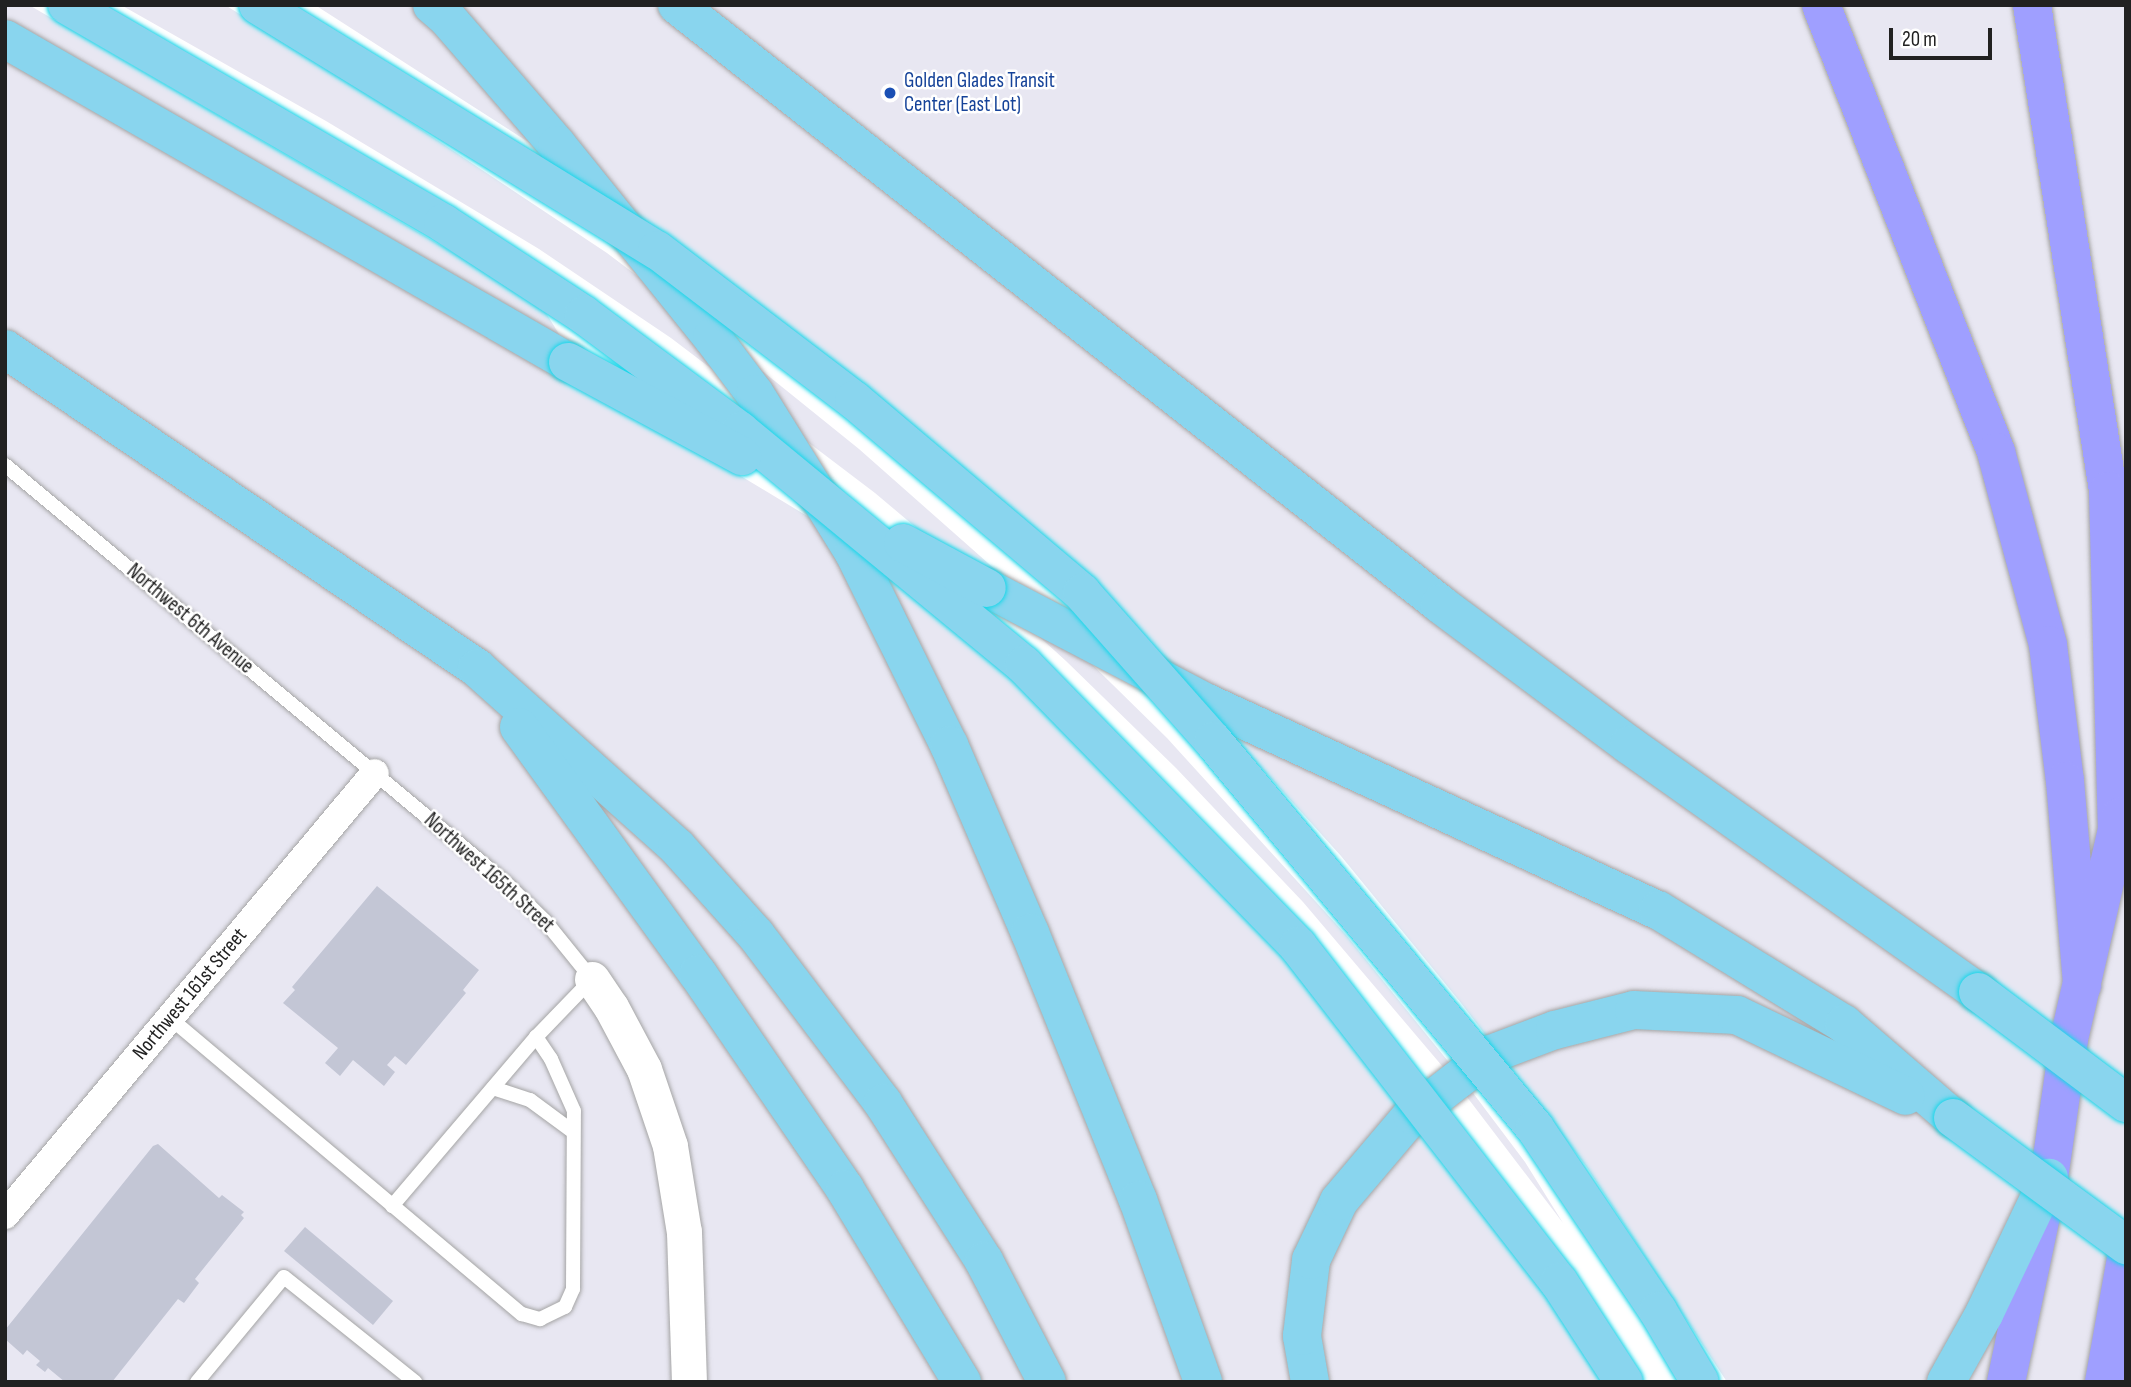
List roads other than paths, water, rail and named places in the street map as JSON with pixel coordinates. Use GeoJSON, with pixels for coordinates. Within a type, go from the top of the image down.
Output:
{"type":"FeatureCollection","features":[{"type":"Feature","properties":{"kind":"highway"},"geometry":{"type":"LineString","coordinates":[[67,5],[443,223],[584,315],[740,431],[1024,665],[1298,946],[1559,1282],[1624,1382]]}},
{"type":"Feature","properties":{"kind":"highway"},"geometry":{"type":"LineString","coordinates":[[258,5],[657,250],[854,400],[1082,593],[1222,751],[1535,1128],[1658,1311],[1700,1382]]}},
{"type":"Feature","properties":{"kind":"highway"},"geometry":{"type":"LineString","coordinates":[[432,5],[448,19],[556,145],[712,337],[755,394],[854,553],[949,745],[1030,933],[1133,1188],[1203,1382]]}},
{"type":"Feature","properties":{"kind":"highway"},"geometry":{"type":"LineString","coordinates":[[677,5],[1440,604],[1640,752],[1978,992],[2126,1103]]}},
{"type":"Feature","properties":{"kind":"highway"},"geometry":{"type":"LineString","coordinates":[[5,39],[568,362],[987,588],[1206,702],[1658,910],[1844,1024],[1952,1118],[2126,1245]]}},
{"type":"Feature","properties":{"kind":"highway"},"geometry":{"type":"LineString","coordinates":[[5,349],[477,668],[677,846],[756,935],[842,1047],[915,1149],[984,1261],[1047,1382]]}},
{"type":"Feature","properties":{"kind":"highway"},"geometry":{"type":"LineString","coordinates":[[477,668],[698,974],[823,1156],[962,1382]]}},
{"type":"Feature","properties":{"kind":"highway"},"geometry":{"type":"LineString","coordinates":[[1310,1382],[1302,1336],[1311,1260],[1339,1201],[1412,1115],[1491,1054],[1555,1031],[1634,1010],[1737,1016],[1952,1118]]}},
{"type":"Feature","properties":{"kind":"highway"},"geometry":{"type":"LineString","coordinates":[[1946,1382],[1984,1314],[2049,1178]]}},
{"type":"Feature","properties":{"kind":"main road"},"geometry":{"type":"LineString","coordinates":[[1821,5],[1996,452],[2048,645],[2065,781],[2082,985]]}},
{"type":"Feature","properties":{"kind":"main road"},"geometry":{"type":"LineString","coordinates":[[2032,5],[2108,491],[2117,841]]}},
{"type":"Feature","properties":{"kind":"main road"},"geometry":{"type":"LineString","coordinates":[[2006,1382],[2049,1178],[2069,1039],[2117,841],[2126,774]]}},
{"type":"Feature","properties":{"kind":"main road"},"geometry":{"type":"LineString","coordinates":[[2104,1382],[2126,1258]]}},
{"type":"Feature","properties":{"kind":"street","name":"Northwest 161st Street"},"geometry":{"type":"LineString","coordinates":[[5,1215],[375,773]]}},
{"type":"Feature","properties":{"kind":"street","name":"Northwest 165th Street"},"geometry":{"type":"LineString","coordinates":[[592,979],[611,1007],[644,1069],[670,1146],[684,1232],[689,1382]]}},
{"type":"Feature","properties":{"kind":"lane","name":"Northwest 6th Avenue"},"geometry":{"type":"LineString","coordinates":[[5,465],[375,773]]}},
{"type":"Feature","properties":{"kind":"lane","name":"Northwest 165th Street"},"geometry":{"type":"LineString","coordinates":[[375,773],[526,901],[592,979]]}},
{"type":"Feature","properties":{"kind":"lane"},"geometry":{"type":"LineString","coordinates":[[392,1206],[536,1037],[592,979]]}},
{"type":"Feature","properties":{"kind":"lane"},"geometry":{"type":"LineString","coordinates":[[170,1018],[522,1314],[540,1319],[565,1307],[573,1289],[573,1111],[551,1059],[536,1037]]}},
{"type":"Feature","properties":{"kind":"lane"},"geometry":{"type":"LineString","coordinates":[[493,1088],[530,1100],[572,1131]]}},
{"type":"Feature","properties":{"kind":"lane"},"geometry":{"type":"LineString","coordinates":[[197,1382],[284,1277],[415,1382]]}},
{"type":"Feature","properties":{"kind":"place","name":"Golden Glades Transit Center (East Lot)"},"geometry":{"type":"Point","coordinates":[890,93]}}]}
